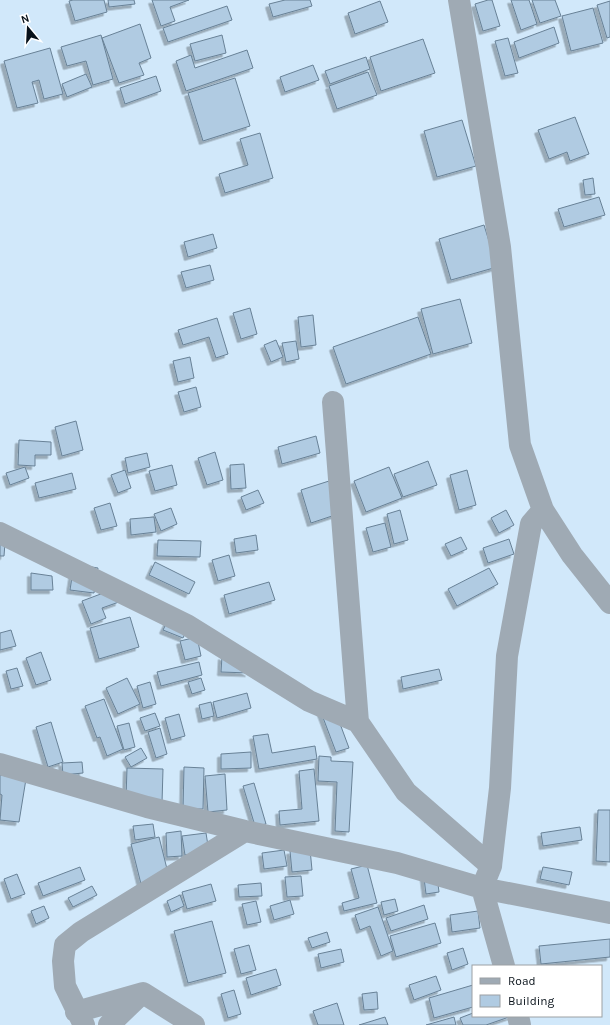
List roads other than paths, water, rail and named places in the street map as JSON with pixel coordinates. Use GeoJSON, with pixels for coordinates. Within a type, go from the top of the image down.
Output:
{"type":"FeatureCollection","features":[{"type":"Feature","properties":{"kind":"street"},"geometry":{"type":"LineString","coordinates":[[459,0],[500,247],[520,445],[543,510],[572,555],[610,603]]}},
{"type":"Feature","properties":{"kind":"street"},"geometry":{"type":"LineString","coordinates":[[333,402],[358,722],[406,792],[490,866]]}},
{"type":"Feature","properties":{"kind":"street"},"geometry":{"type":"LineString","coordinates":[[504,965],[482,888],[490,866],[500,788],[507,656],[531,524],[543,510]]}},
{"type":"Feature","properties":{"kind":"street"},"geometry":{"type":"LineString","coordinates":[[0,533],[187,625],[309,701],[358,722]]}},
{"type":"Feature","properties":{"kind":"street"},"geometry":{"type":"LineString","coordinates":[[0,764],[147,807],[245,831],[396,863],[482,888],[610,913]]}},
{"type":"Feature","properties":{"kind":"street"},"geometry":{"type":"LineString","coordinates":[[143,993],[80,1018],[65,986],[63,961],[65,945],[81,932],[245,831]]}},
{"type":"Feature","properties":{"kind":"street"},"geometry":{"type":"LineString","coordinates":[[108,1025],[143,993]]}},
{"type":"Feature","properties":{"kind":"street"},"geometry":{"type":"LineString","coordinates":[[143,993],[194,1025]]}}]}
